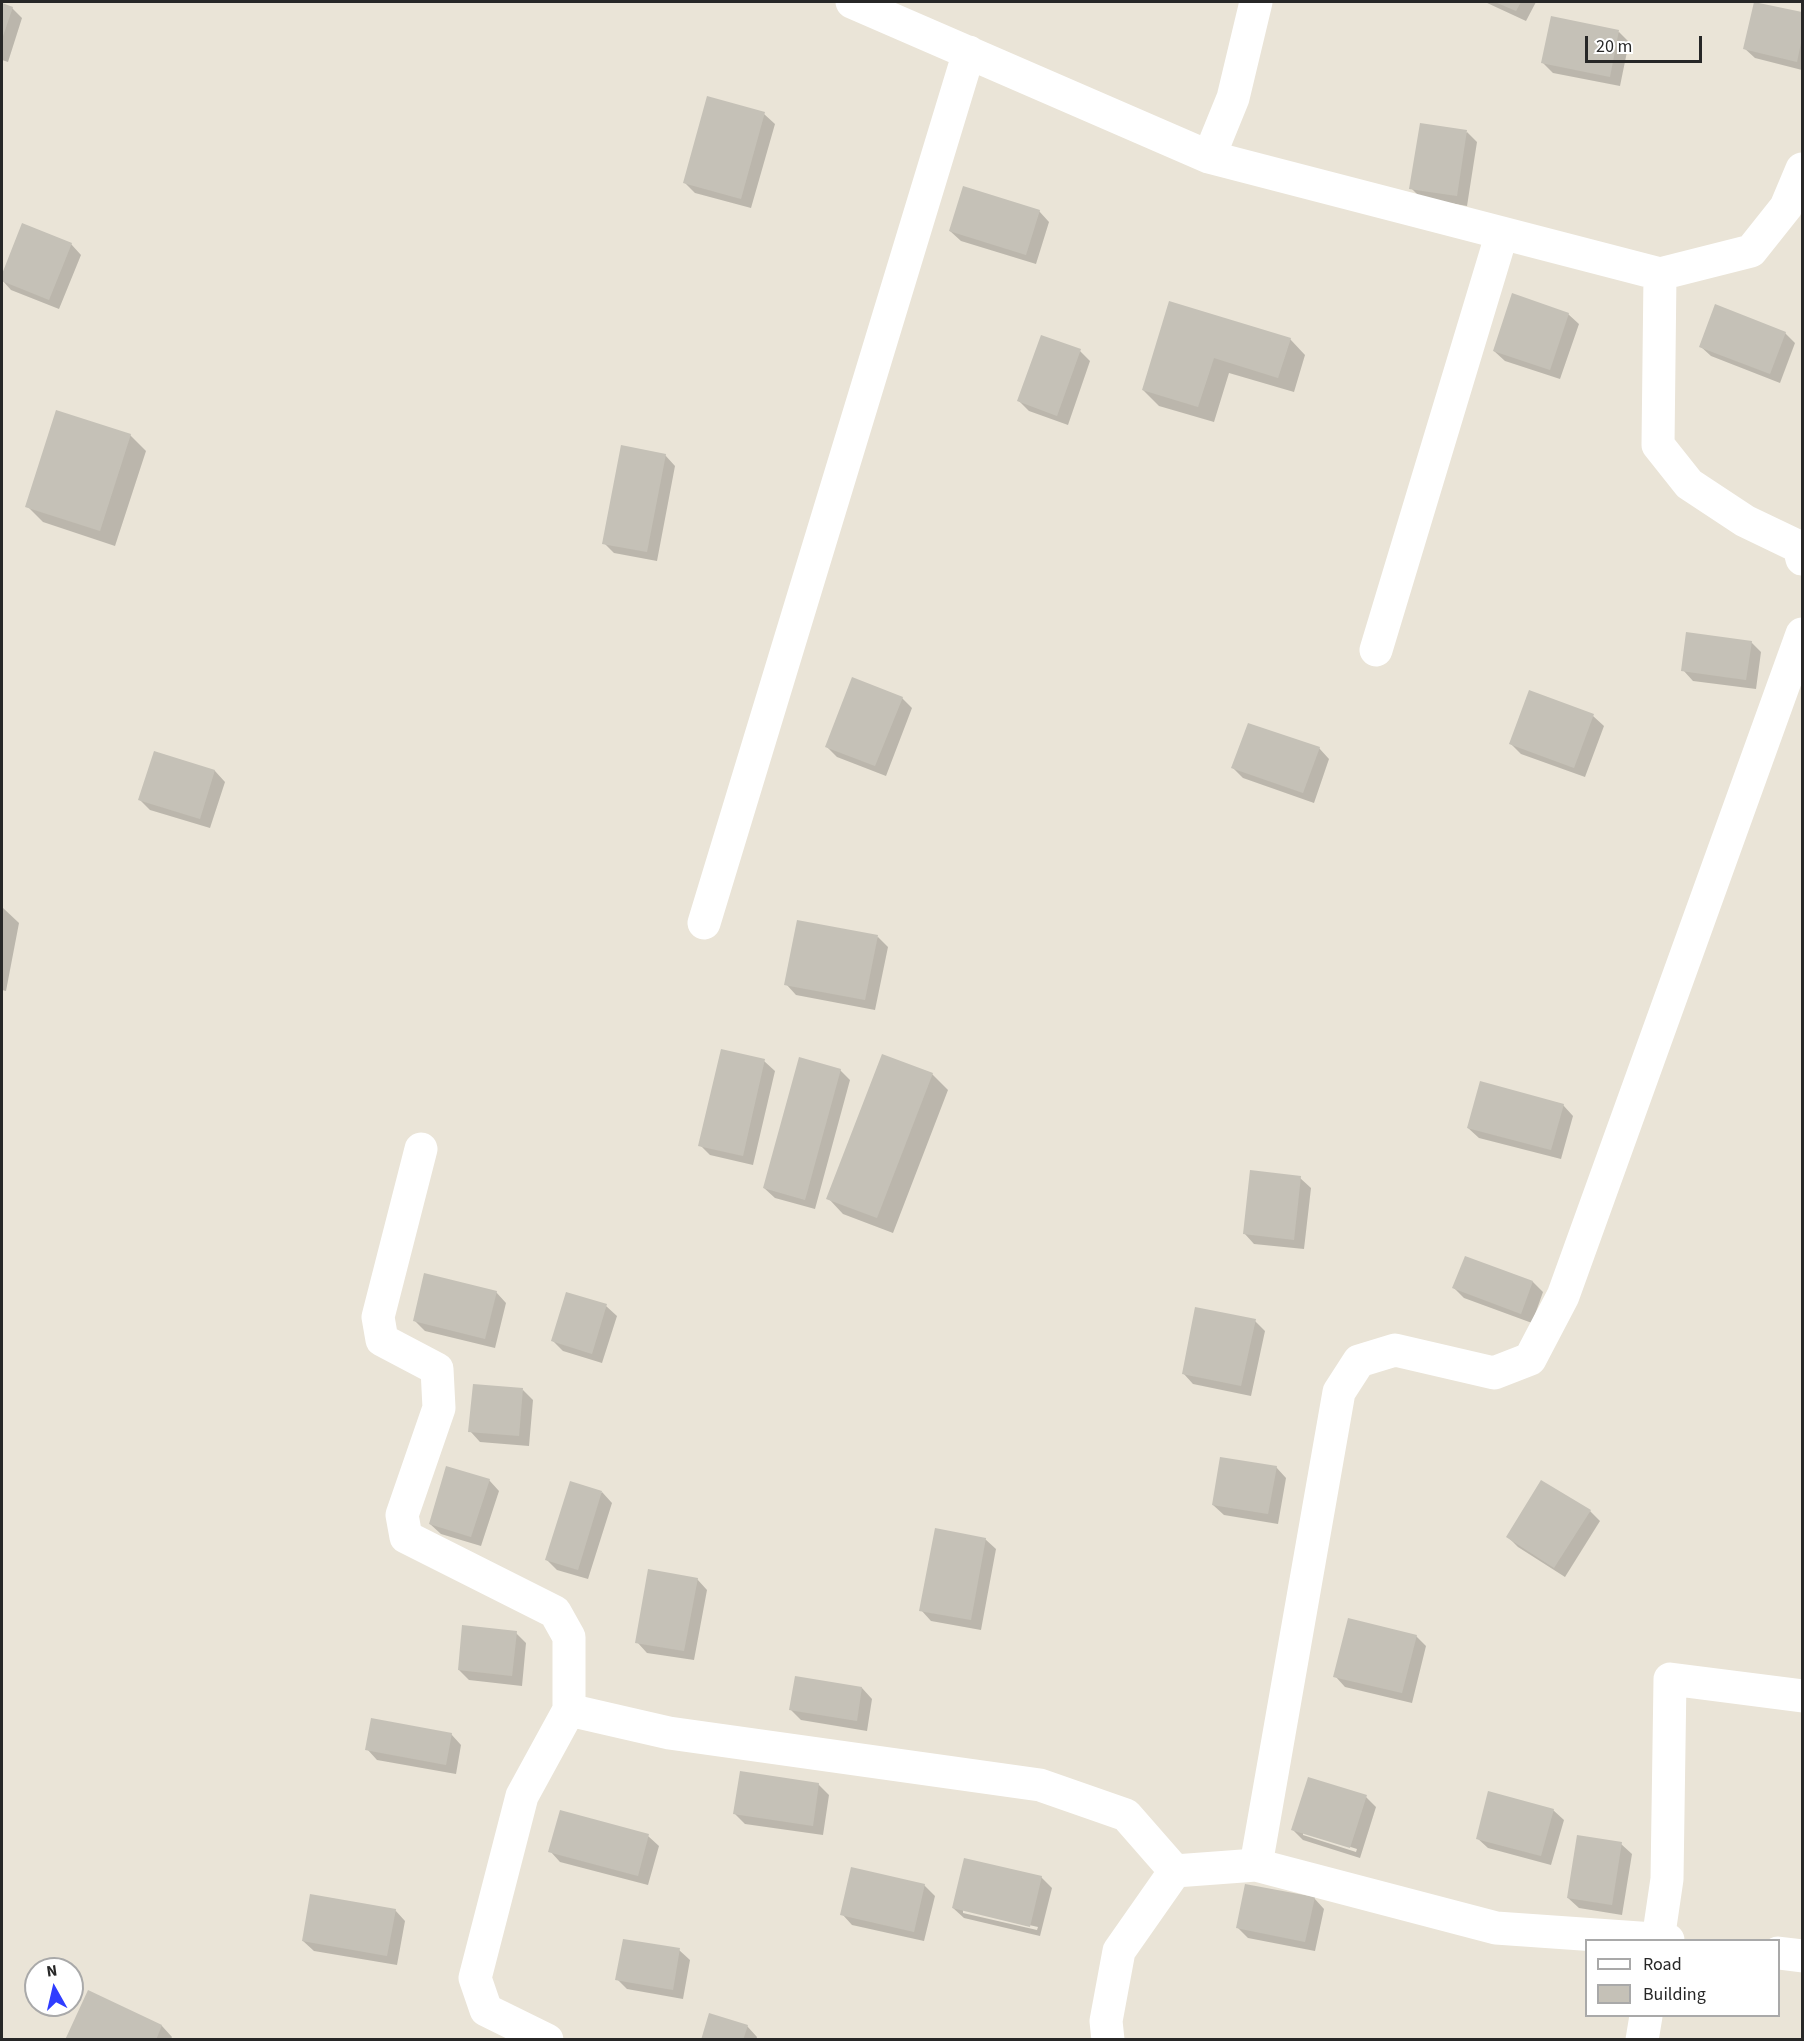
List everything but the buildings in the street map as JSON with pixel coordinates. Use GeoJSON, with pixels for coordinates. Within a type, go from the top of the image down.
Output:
{"type":"FeatureCollection","features":[{"type":"Feature","properties":{"kind":"street"},"geometry":{"type":"LineString","coordinates":[[852,2],[1209,157],[1660,274],[1750,251],[1786,207],[1803,169]]}},
{"type":"Feature","properties":{"kind":"street"},"geometry":{"type":"LineString","coordinates":[[1209,157],[1233,98],[1256,2]]}},
{"type":"Feature","properties":{"kind":"street"},"geometry":{"type":"LineString","coordinates":[[704,923],[969,52]]}},
{"type":"Feature","properties":{"kind":"street"},"geometry":{"type":"LineString","coordinates":[[1376,650],[1503,233]]}},
{"type":"Feature","properties":{"kind":"street"},"geometry":{"type":"LineString","coordinates":[[1660,274],[1658,445],[1689,484],[1745,521],[1799,547],[1803,559]]}},
{"type":"Feature","properties":{"kind":"street"},"geometry":{"type":"LineString","coordinates":[[1256,1865],[1339,1392],[1359,1361],[1395,1350],[1494,1373],[1530,1359],[1563,1296],[1803,634]]}},
{"type":"Feature","properties":{"kind":"street"},"geometry":{"type":"LineString","coordinates":[[421,1149],[378,1317],[382,1341],[437,1369],[440,1408],[402,1515],[406,1537],[555,1612],[568,1636],[568,1710],[522,1796],[475,1978],[486,2010],[547,2040]]}},
{"type":"Feature","properties":{"kind":"street"},"geometry":{"type":"LineString","coordinates":[[1661,1939],[1667,1879],[1670,1679],[1803,1696]]}},
{"type":"Feature","properties":{"kind":"street"},"geometry":{"type":"LineString","coordinates":[[568,1710],[669,1732],[1040,1785],[1126,1815],[1174,1871]]}},
{"type":"Feature","properties":{"kind":"street"},"geometry":{"type":"LineString","coordinates":[[1174,1871],[1256,1865],[1496,1928],[1647,1939]]}},
{"type":"Feature","properties":{"kind":"street"},"geometry":{"type":"LineString","coordinates":[[1108,2040],[1106,2021],[1119,1951],[1174,1871]]}},
{"type":"Feature","properties":{"kind":"street"},"geometry":{"type":"LineString","coordinates":[[1780,1953],[1803,1956]]}},
{"type":"Feature","properties":{"kind":"street"},"geometry":{"type":"LineString","coordinates":[[1642,2040],[1646,2017]]}}]}
